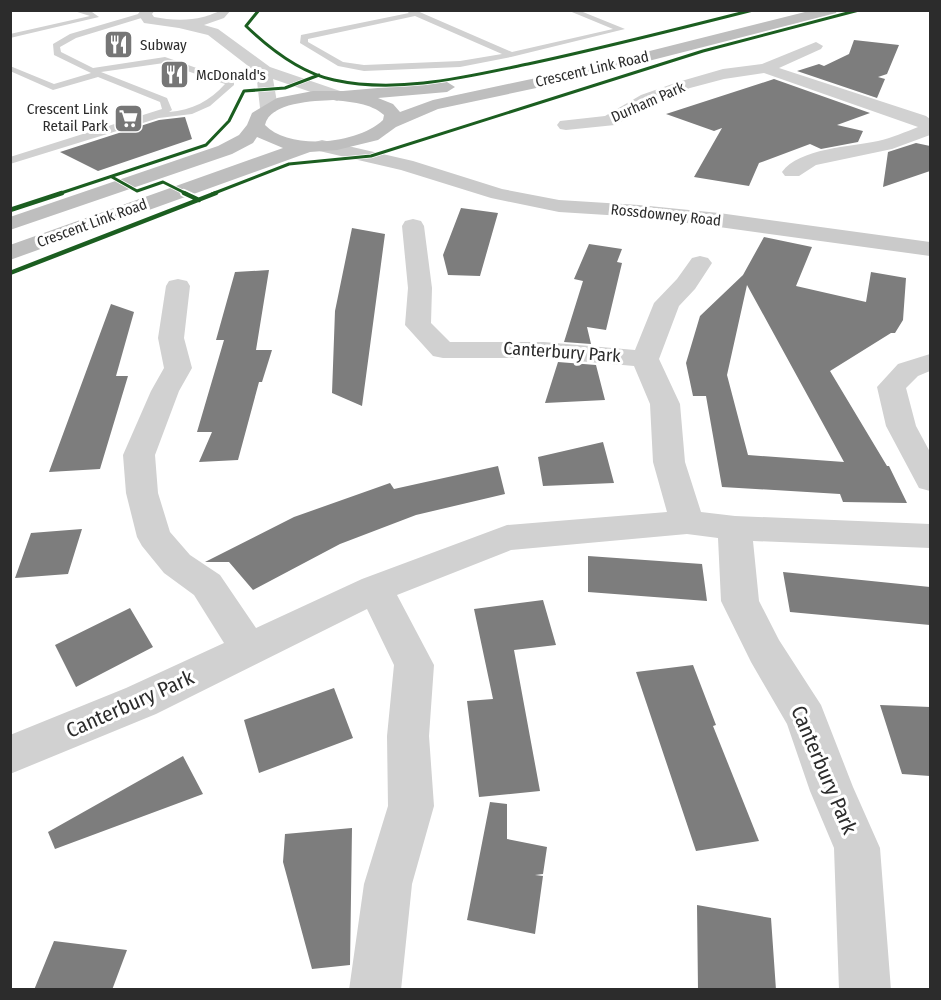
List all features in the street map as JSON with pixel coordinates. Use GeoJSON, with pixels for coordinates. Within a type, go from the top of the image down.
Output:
{"type":"FeatureCollection","features":[{"type":"Feature","properties":{"kind":"highway","name":"Crescent Link Road"},"geometry":{"type":"LineString","coordinates":[[10,224],[225,150],[246,139],[256,126],[258,117],[269,108],[298,99],[467,85],[586,60],[777,10]]}},
{"type":"Feature","properties":{"kind":"highway","name":"Crescent Link Road"},"geometry":{"type":"LineString","coordinates":[[10,253],[194,185],[316,146],[358,141],[433,105],[574,75],[831,10]]}},
{"type":"Feature","properties":{"kind":"highway","name":"Crescent Link Road"},"geometry":{"type":"LineString","coordinates":[[341,96],[381,104],[392,115],[386,128]]}},
{"type":"Feature","properties":{"kind":"highway","name":"Crescent Link Road"},"geometry":{"type":"LineString","coordinates":[[256,126],[264,135],[272,139],[316,146]]}},
{"type":"Feature","properties":{"kind":"street"},"geometry":{"type":"LineString","coordinates":[[149,14],[181,24],[222,17],[264,70],[269,108]]}},
{"type":"Feature","properties":{"kind":"street","name":"Durham Park"},"geometry":{"type":"LineString","coordinates":[[566,125],[609,121],[647,99],[684,85],[723,74],[765,68],[816,46]]}},
{"type":"Feature","properties":{"kind":"street","name":"Durham Park"},"geometry":{"type":"LineString","coordinates":[[765,68],[928,123]]}},
{"type":"Feature","properties":{"kind":"street"},"geometry":{"type":"LineString","coordinates":[[264,70],[341,96]]}},
{"type":"Feature","properties":{"kind":"street"},"geometry":{"type":"LineString","coordinates":[[792,172],[810,160],[885,145],[928,123]]}},
{"type":"Feature","properties":{"kind":"street"},"geometry":{"type":"LineString","coordinates":[[386,128],[391,150],[406,165]]}},
{"type":"Feature","properties":{"kind":"street","name":"Rossdowney Road"},"geometry":{"type":"LineString","coordinates":[[316,146],[406,165],[498,194],[559,206],[639,211],[719,220],[930,249]]}},
{"type":"Feature","properties":{"kind":"street","name":"Canterbury Park"},"geometry":{"type":"LineString","coordinates":[[413,226],[420,288],[418,325],[443,350],[489,348],[576,350],[645,359],[665,404],[669,462],[687,522]]}},
{"type":"Feature","properties":{"kind":"street"},"geometry":{"type":"LineString","coordinates":[[645,359],[667,303],[686,284],[700,262]]}},
{"type":"Feature","properties":{"kind":"street"},"geometry":{"type":"LineString","coordinates":[[178,286],[171,338],[178,368],[165,391],[139,455],[142,493],[154,537],[177,564],[207,585],[248,649]]}},
{"type":"Feature","properties":{"kind":"street"},"geometry":{"type":"LineString","coordinates":[[930,362],[908,370],[891,387],[901,426],[930,480]]}},
{"type":"Feature","properties":{"kind":"street","name":"Canterbury Park"},"geometry":{"type":"LineString","coordinates":[[10,755],[141,701],[375,589],[507,538],[687,522],[735,528],[930,537]]}},
{"type":"Feature","properties":{"kind":"street","name":"Canterbury Park"},"geometry":{"type":"LineString","coordinates":[[735,528],[740,601],[765,651],[806,718],[832,791],[857,848],[865,990]]}},
{"type":"Feature","properties":{"kind":"street"},"geometry":{"type":"LineString","coordinates":[[375,589],[414,665],[408,736],[411,806],[388,884],[375,990]]}},
{"type":"Feature","properties":{"kind":"lane"},"geometry":{"type":"LineString","coordinates":[[10,36],[95,17],[92,14],[74,10],[64,13]]}},
{"type":"Feature","properties":{"kind":"lane"},"geometry":{"type":"LineString","coordinates":[[511,55],[412,12],[406,17],[304,37],[304,43],[341,64],[364,68],[460,64],[511,55],[621,29],[570,10]]}},
{"type":"Feature","properties":{"kind":"lane"},"geometry":{"type":"LineString","coordinates":[[10,160],[158,115],[167,110],[164,100],[57,53],[56,46],[73,36],[149,14]]}},
{"type":"Feature","properties":{"kind":"lane"},"geometry":{"type":"LineString","coordinates":[[99,29],[149,14]]}},
{"type":"Feature","properties":{"kind":"lane"},"geometry":{"type":"LineString","coordinates":[[10,68],[53,87],[96,72],[165,60],[231,83],[198,110],[177,116],[158,115]]}},
{"type":"Feature","properties":{"kind":"building"},"geometry":{"type":"Polygon","coordinates":[[[854,40],[899,45],[887,74],[878,77],[885,79],[877,98],[797,71],[819,64],[824,66],[849,54],[854,40]]]}},
{"type":"Feature","properties":{"kind":"building"},"geometry":{"type":"Polygon","coordinates":[[[774,79],[870,113],[837,125],[863,131],[858,142],[821,149],[810,144],[759,163],[749,186],[694,177],[722,128],[714,131],[666,114],[774,79]]]}},
{"type":"Feature","properties":{"kind":"building"},"geometry":{"type":"Polygon","coordinates":[[[185,117],[192,139],[98,171],[60,152],[159,120],[185,117]]]}},
{"type":"Feature","properties":{"kind":"building"},"geometry":{"type":"Polygon","coordinates":[[[916,143],[930,146],[930,171],[883,187],[888,152],[916,143]]]}},
{"type":"Feature","properties":{"kind":"building"},"geometry":{"type":"Polygon","coordinates":[[[461,208],[498,213],[480,276],[448,275],[443,255],[461,208]]]}},
{"type":"Feature","properties":{"kind":"building"},"geometry":{"type":"Polygon","coordinates":[[[352,228],[385,234],[362,406],[332,393],[335,311],[352,228]]]}},
{"type":"Feature","properties":{"kind":"building"},"geometry":{"type":"Polygon","coordinates":[[[764,237],[812,247],[796,286],[866,302],[871,272],[906,278],[903,320],[895,333],[891,333],[830,371],[889,466],[907,503],[843,502],[840,494],[722,487],[706,396],[693,396],[686,363],[700,316],[743,275],[764,237]],[[747,285],[727,375],[748,455],[844,462],[747,285]]]}},
{"type":"Feature","properties":{"kind":"building"},"geometry":{"type":"Polygon","coordinates":[[[589,244],[622,249],[617,262],[622,263],[606,330],[587,327],[591,344],[564,342],[583,281],[574,279],[589,244]]]}},
{"type":"Feature","properties":{"kind":"building"},"geometry":{"type":"Polygon","coordinates":[[[269,270],[256,350],[272,350],[262,382],[259,382],[238,460],[199,462],[212,432],[197,432],[224,340],[216,340],[235,272],[269,270]]]}},
{"type":"Feature","properties":{"kind":"building"},"geometry":{"type":"Polygon","coordinates":[[[111,304],[134,312],[116,376],[128,376],[100,469],[49,472],[111,304]]]}},
{"type":"Feature","properties":{"kind":"building"},"geometry":{"type":"Polygon","coordinates":[[[558,362],[596,365],[605,400],[545,403],[558,362]]]}},
{"type":"Feature","properties":{"kind":"building"},"geometry":{"type":"Polygon","coordinates":[[[603,442],[614,483],[543,486],[538,457],[603,442]]]}},
{"type":"Feature","properties":{"kind":"building"},"geometry":{"type":"Polygon","coordinates":[[[498,466],[505,494],[416,515],[340,544],[253,590],[229,562],[205,562],[294,517],[390,483],[394,489],[498,466]]]}},
{"type":"Feature","properties":{"kind":"building"},"geometry":{"type":"Polygon","coordinates":[[[82,529],[68,574],[15,578],[31,533],[82,529]]]}},
{"type":"Feature","properties":{"kind":"building"},"geometry":{"type":"Polygon","coordinates":[[[588,556],[702,564],[707,601],[588,592],[588,556]]]}},
{"type":"Feature","properties":{"kind":"building"},"geometry":{"type":"Polygon","coordinates":[[[783,572],[930,587],[930,625],[790,612],[783,572]]]}},
{"type":"Feature","properties":{"kind":"building"},"geometry":{"type":"Polygon","coordinates":[[[543,600],[556,645],[514,650],[540,791],[479,797],[467,701],[493,699],[474,609],[543,600]]]}},
{"type":"Feature","properties":{"kind":"building"},"geometry":{"type":"Polygon","coordinates":[[[130,608],[153,647],[76,687],[55,645],[130,608]]]}},
{"type":"Feature","properties":{"kind":"building"},"geometry":{"type":"Polygon","coordinates":[[[693,665],[716,725],[713,726],[759,841],[696,851],[636,672],[693,665]]]}},
{"type":"Feature","properties":{"kind":"building"},"geometry":{"type":"Polygon","coordinates":[[[334,688],[353,738],[259,773],[244,720],[334,688]]]}},
{"type":"Feature","properties":{"kind":"building"},"geometry":{"type":"Polygon","coordinates":[[[880,705],[930,707],[930,776],[902,774],[880,705]]]}},
{"type":"Feature","properties":{"kind":"building"},"geometry":{"type":"Polygon","coordinates":[[[183,756],[203,794],[55,849],[48,832],[183,756]]]}},
{"type":"Feature","properties":{"kind":"building"},"geometry":{"type":"Polygon","coordinates":[[[490,802],[507,804],[507,839],[547,847],[543,874],[535,875],[543,876],[535,934],[467,920],[490,802]]]}},
{"type":"Feature","properties":{"kind":"building"},"geometry":{"type":"Polygon","coordinates":[[[352,828],[350,965],[312,969],[283,862],[285,834],[352,828]]]}},
{"type":"Feature","properties":{"kind":"building"},"geometry":{"type":"Polygon","coordinates":[[[697,905],[771,918],[776,990],[698,990],[697,905]]]}},
{"type":"Feature","properties":{"kind":"building"},"geometry":{"type":"Polygon","coordinates":[[[54,941],[127,950],[112,990],[34,990],[54,941]]]}},
{"type":"Feature","properties":{"kind":"cycle path"},"geometry":{"type":"LineString","coordinates":[[259,10],[246,26],[287,58],[323,77],[357,84],[380,85],[427,82],[496,71],[607,47],[753,10]]}},
{"type":"Feature","properties":{"kind":"cycle path"},"geometry":{"type":"LineString","coordinates":[[10,273],[289,164],[371,156],[703,51],[859,10]]}},
{"type":"Feature","properties":{"kind":"cycle path"},"geometry":{"type":"LineString","coordinates":[[10,210],[206,145],[229,121],[244,91],[285,88],[319,75]]}},
{"type":"Feature","properties":{"kind":"cycle path"},"geometry":{"type":"LineString","coordinates":[[112,177],[137,191],[163,182],[199,200]]}},
{"type":"Feature","properties":{"kind":"place","name":"Subway"},"geometry":{"type":"Point","coordinates":[119,45]}},
{"type":"Feature","properties":{"kind":"place","name":"McDonald's"},"geometry":{"type":"Point","coordinates":[175,75]}},
{"type":"Feature","properties":{"kind":"place","name":"Crescent Link Retail Park"},"geometry":{"type":"Point","coordinates":[129,118]}}]}
